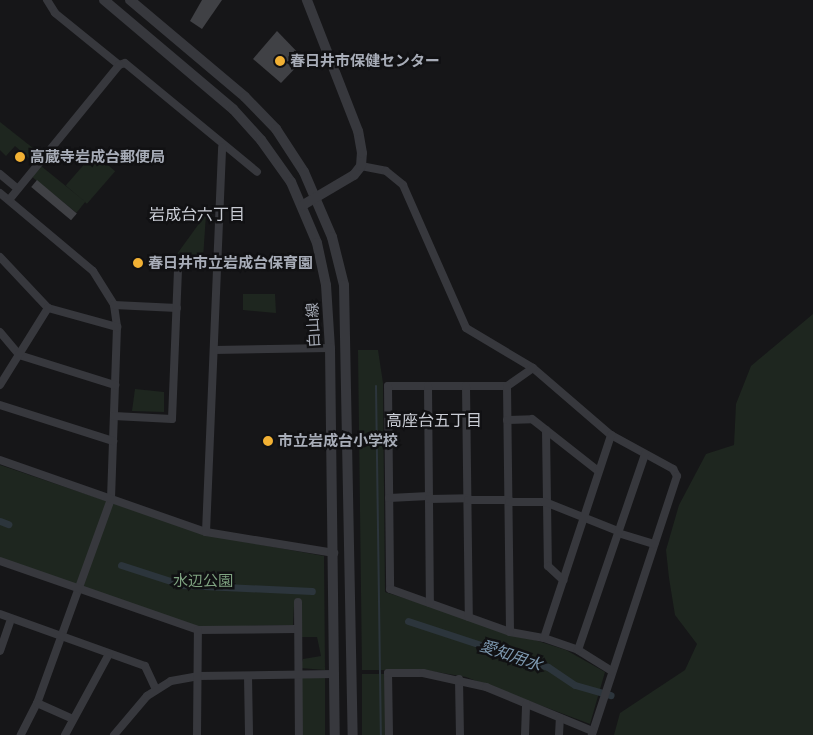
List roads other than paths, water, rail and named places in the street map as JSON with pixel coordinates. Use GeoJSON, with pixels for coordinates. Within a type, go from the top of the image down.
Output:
{"type":"FeatureCollection","features":[{"type":"Feature","properties":{"kind":"street"},"geometry":{"type":"LineString","coordinates":[[46,0],[55,13],[119,65]]}},
{"type":"Feature","properties":{"kind":"street","name":"白山線"},"geometry":{"type":"LineString","coordinates":[[104,0],[233,109],[278,162],[303,205],[323,271],[330,348],[335,735]]}},
{"type":"Feature","properties":{"kind":"street"},"geometry":{"type":"LineString","coordinates":[[130,0],[245,97],[276,129],[318,198],[344,285],[354,735]]}},
{"type":"Feature","properties":{"kind":"street"},"geometry":{"type":"LineString","coordinates":[[307,0],[358,131],[361,166]]}},
{"type":"Feature","properties":{"kind":"street"},"geometry":{"type":"LineString","coordinates":[[21,735],[37,703],[111,499],[117,327],[114,305],[93,271],[3,198],[18,189],[119,65],[124,63],[222,147],[234,152],[257,172]]}},
{"type":"Feature","properties":{"kind":"street"},"geometry":{"type":"LineString","coordinates":[[206,532],[222,147]]}},
{"type":"Feature","properties":{"kind":"street"},"geometry":{"type":"LineString","coordinates":[[303,205],[318,198],[361,166],[386,171],[403,185],[466,328],[534,368],[611,435],[673,470],[677,476],[592,733],[526,704],[459,679],[423,673],[388,673],[389,735]]}},
{"type":"Feature","properties":{"kind":"street"},"geometry":{"type":"LineString","coordinates":[[0,174],[18,189]]}},
{"type":"Feature","properties":{"kind":"street"},"geometry":{"type":"LineString","coordinates":[[0,257],[48,308],[117,327]]}},
{"type":"Feature","properties":{"kind":"street"},"geometry":{"type":"LineString","coordinates":[[114,416],[172,419],[178,270]]}},
{"type":"Feature","properties":{"kind":"street"},"geometry":{"type":"LineString","coordinates":[[114,305],[177,308]]}},
{"type":"Feature","properties":{"kind":"street"},"geometry":{"type":"LineString","coordinates":[[0,385],[48,308]]}},
{"type":"Feature","properties":{"kind":"street"},"geometry":{"type":"LineString","coordinates":[[0,332],[19,355],[115,385]]}},
{"type":"Feature","properties":{"kind":"street"},"geometry":{"type":"LineString","coordinates":[[214,350],[330,348]]}},
{"type":"Feature","properties":{"kind":"street"},"geometry":{"type":"LineString","coordinates":[[534,368],[507,386],[388,386],[390,589],[510,632],[544,638],[578,650],[612,671]]}},
{"type":"Feature","properties":{"kind":"street"},"geometry":{"type":"LineString","coordinates":[[428,386],[430,603]]}},
{"type":"Feature","properties":{"kind":"street"},"geometry":{"type":"LineString","coordinates":[[466,386],[469,617]]}},
{"type":"Feature","properties":{"kind":"street"},"geometry":{"type":"LineString","coordinates":[[507,386],[510,632]]}},
{"type":"Feature","properties":{"kind":"street"},"geometry":{"type":"LineString","coordinates":[[0,405],[113,441]]}},
{"type":"Feature","properties":{"kind":"street"},"geometry":{"type":"LineString","coordinates":[[507,420],[532,419],[598,471]]}},
{"type":"Feature","properties":{"kind":"street"},"geometry":{"type":"LineString","coordinates":[[546,430],[545,502],[548,566],[563,580]]}},
{"type":"Feature","properties":{"kind":"street"},"geometry":{"type":"LineString","coordinates":[[544,638],[611,435]]}},
{"type":"Feature","properties":{"kind":"street"},"geometry":{"type":"LineString","coordinates":[[578,650],[645,454]]}},
{"type":"Feature","properties":{"kind":"street"},"geometry":{"type":"LineString","coordinates":[[0,460],[206,532],[334,553]]}},
{"type":"Feature","properties":{"kind":"street"},"geometry":{"type":"LineString","coordinates":[[389,498],[545,502],[618,532],[654,544]]}},
{"type":"Feature","properties":{"kind":"street"},"geometry":{"type":"LineString","coordinates":[[0,561],[198,630],[296,630]]}},
{"type":"Feature","properties":{"kind":"street"},"geometry":{"type":"LineString","coordinates":[[298,602],[296,630],[299,735]]}},
{"type":"Feature","properties":{"kind":"street"},"geometry":{"type":"LineString","coordinates":[[0,614],[145,666],[156,690]]}},
{"type":"Feature","properties":{"kind":"street"},"geometry":{"type":"LineString","coordinates":[[0,651],[11,619]]}},
{"type":"Feature","properties":{"kind":"street"},"geometry":{"type":"LineString","coordinates":[[198,630],[198,735]]}},
{"type":"Feature","properties":{"kind":"street"},"geometry":{"type":"LineString","coordinates":[[64,735],[109,654]]}},
{"type":"Feature","properties":{"kind":"street"},"geometry":{"type":"LineString","coordinates":[[114,735],[146,696],[171,681],[198,676],[334,674]]}},
{"type":"Feature","properties":{"kind":"street"},"geometry":{"type":"LineString","coordinates":[[248,676],[249,735]]}},
{"type":"Feature","properties":{"kind":"street"},"geometry":{"type":"LineString","coordinates":[[459,679],[460,735]]}},
{"type":"Feature","properties":{"kind":"street"},"geometry":{"type":"LineString","coordinates":[[37,703],[74,719]]}},
{"type":"Feature","properties":{"kind":"street"},"geometry":{"type":"LineString","coordinates":[[525,735],[526,704]]}},
{"type":"Feature","properties":{"kind":"street"},"geometry":{"type":"LineString","coordinates":[[559,735],[560,718]]}},
{"type":"Feature","properties":{"kind":"waterway"},"geometry":{"type":"LineString","coordinates":[[376,386],[381,735]]}},
{"type":"Feature","properties":{"kind":"waterway","name":"愛知用水"},"geometry":{"type":"LineString","coordinates":[[0,521],[8,524]]}},
{"type":"Feature","properties":{"kind":"waterway","name":"愛知用水"},"geometry":{"type":"LineString","coordinates":[[121,565],[183,585],[312,591]]}},
{"type":"Feature","properties":{"kind":"waterway","name":"愛知用水"},"geometry":{"type":"LineString","coordinates":[[408,621],[548,667],[575,685],[611,695]]}},
{"type":"Feature","properties":{"kind":"place","name":"春日井市保健センター"},"geometry":{"type":"Point","coordinates":[280,61]}},
{"type":"Feature","properties":{"kind":"place","name":"高蔵寺岩成台郵便局"},"geometry":{"type":"Point","coordinates":[20,157]}},
{"type":"Feature","properties":{"kind":"place","name":"春日井市立岩成台保育園"},"geometry":{"type":"Point","coordinates":[138,263]}},
{"type":"Feature","properties":{"kind":"place","name":"市立岩成台小学校"},"geometry":{"type":"Point","coordinates":[268,441]}},
{"type":"Feature","properties":{"kind":"district","name":"岩成台六丁目"},"geometry":{"type":"Point","coordinates":[197,214]}},
{"type":"Feature","properties":{"kind":"district","name":"高座台五丁目"},"geometry":{"type":"Point","coordinates":[434,420]}},
{"type":"Feature","properties":{"kind":"park label","name":"水辺公園"},"geometry":{"type":"Point","coordinates":[203,581]}}]}
